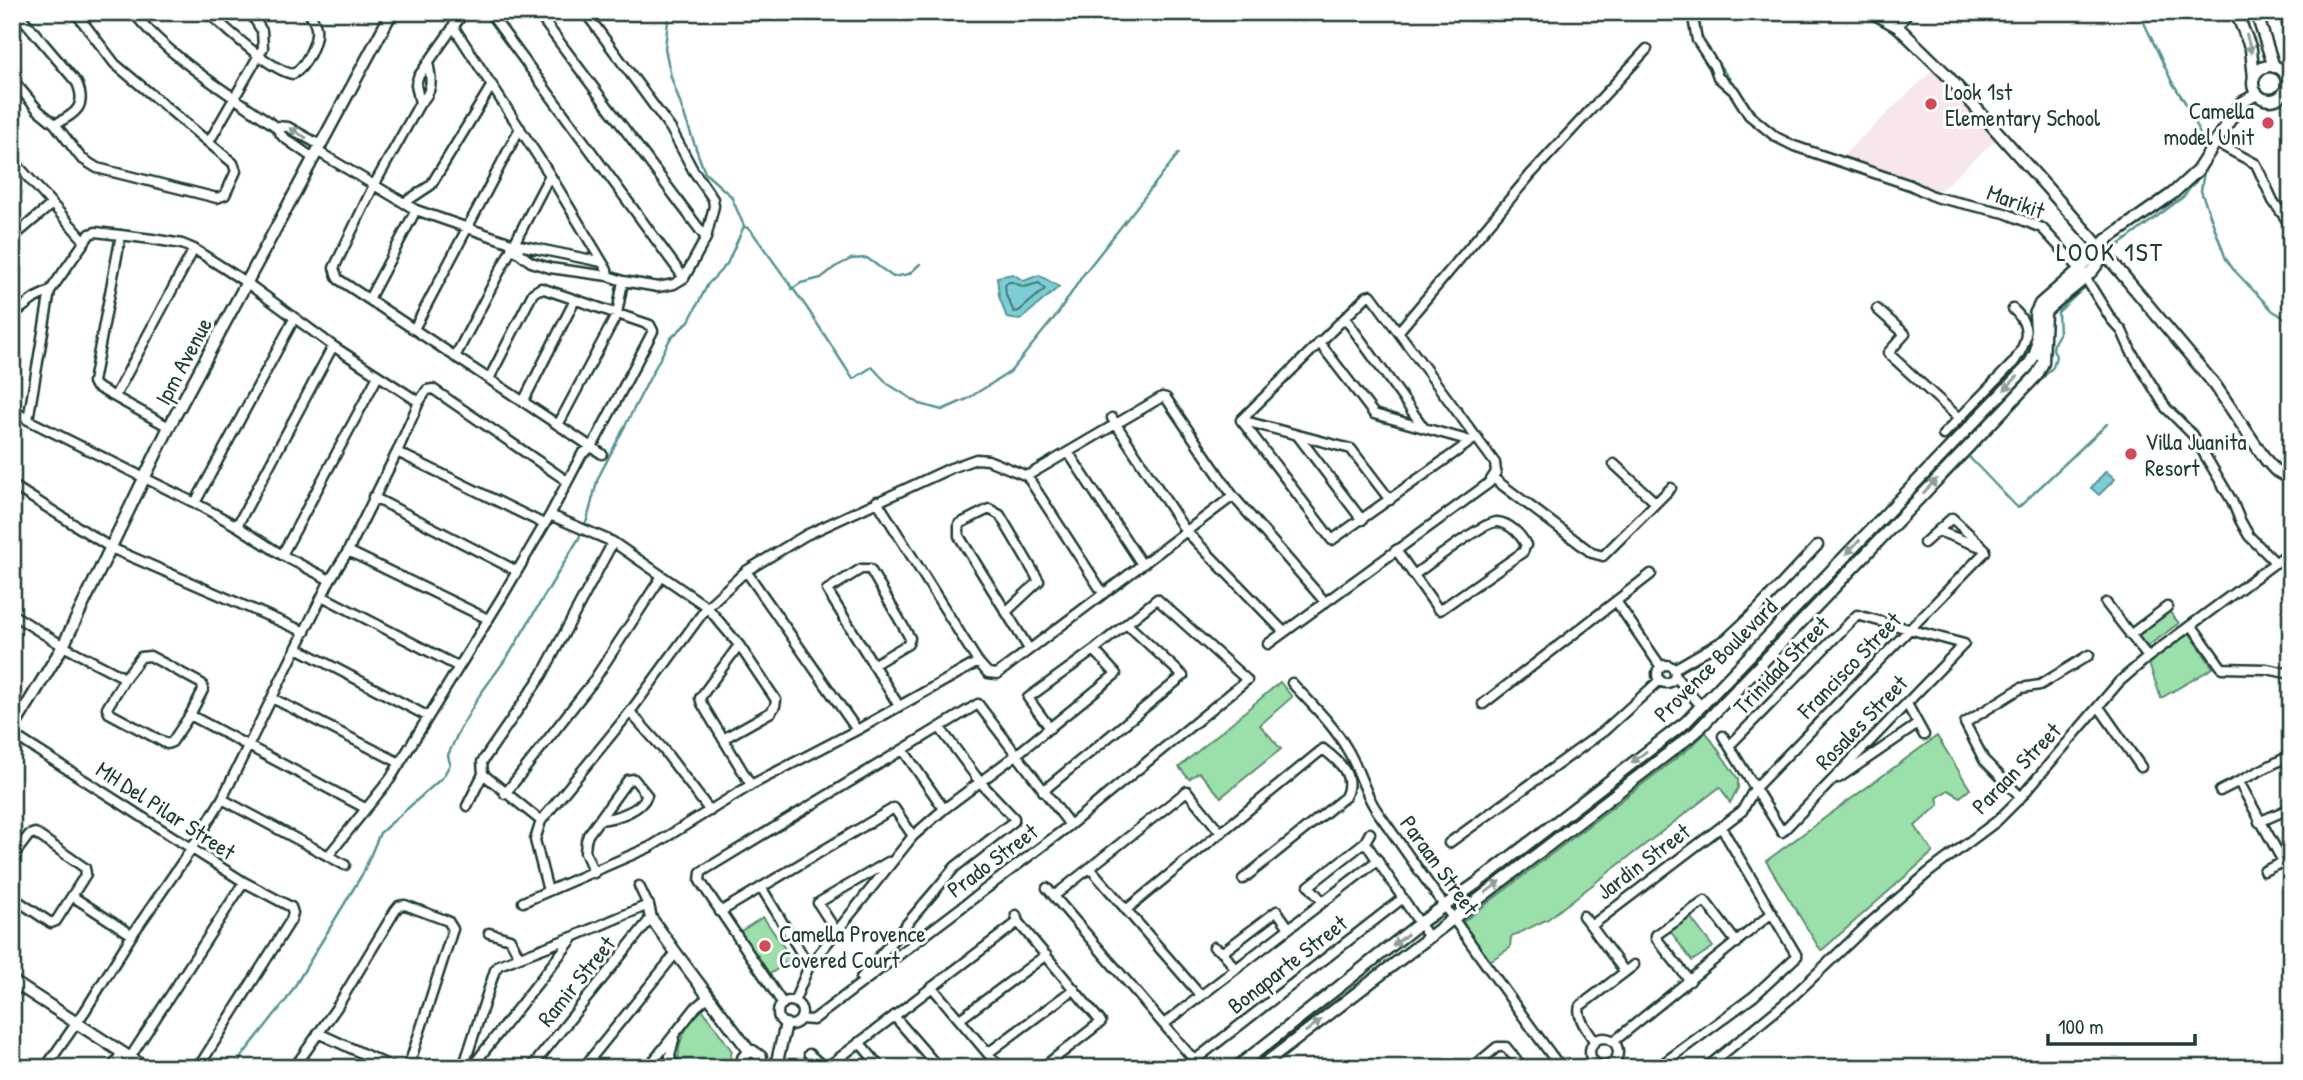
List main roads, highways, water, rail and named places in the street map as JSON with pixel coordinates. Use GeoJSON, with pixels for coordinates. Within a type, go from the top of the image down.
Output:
{"type":"FeatureCollection","features":[{"type":"Feature","properties":{"kind":"water"},"geometry":{"type":"Polygon","coordinates":[[[1013,274],[1024,281],[1039,275],[1059,287],[1020,320],[1007,318],[999,296],[997,277],[1013,274]]]}},
{"type":"Feature","properties":{"kind":"water"},"geometry":{"type":"Polygon","coordinates":[[[2106,471],[2115,479],[2099,495],[2091,488],[2106,471]]]}},
{"type":"Feature","properties":{"kind":"waterway"},"geometry":{"type":"LineString","coordinates":[[236,1068],[242,1056],[287,999],[363,873],[380,833],[443,777],[450,764],[448,755],[459,731],[479,696],[510,653],[579,538],[587,520],[598,478],[670,339],[689,321],[708,284],[727,264],[744,226],[731,196],[705,173],[699,157],[671,77],[665,48],[669,12]]}},
{"type":"Feature","properties":{"kind":"waterway"},"geometry":{"type":"LineString","coordinates":[[1945,12],[1952,12]]}},
{"type":"Feature","properties":{"kind":"waterway"},"geometry":{"type":"LineString","coordinates":[[2139,12],[2172,82],[2190,110],[2202,140]]}},
{"type":"Feature","properties":{"kind":"waterway"},"geometry":{"type":"LineString","coordinates":[[1698,25],[1702,42]]}},
{"type":"Feature","properties":{"kind":"waterway"},"geometry":{"type":"LineString","coordinates":[[1708,50],[1755,113],[1778,134],[1916,183]]}},
{"type":"Feature","properties":{"kind":"waterway"},"geometry":{"type":"LineString","coordinates":[[745,227],[750,229],[807,308],[853,379],[872,367],[888,384],[920,404],[942,410],[967,399],[1010,372],[1059,312],[1083,275],[1179,153]]}},
{"type":"Feature","properties":{"kind":"waterway"},"geometry":{"type":"LineString","coordinates":[[2204,171],[2201,191],[2226,259],[2273,311],[2291,322]]}},
{"type":"Feature","properties":{"kind":"waterway"},"geometry":{"type":"LineString","coordinates":[[2111,251],[2183,197],[2204,171]]}},
{"type":"Feature","properties":{"kind":"waterway"},"geometry":{"type":"LineString","coordinates":[[1948,196],[1982,204]]}},
{"type":"Feature","properties":{"kind":"waterway"},"geometry":{"type":"LineString","coordinates":[[2006,210],[2027,216],[2041,224]]}},
{"type":"Feature","properties":{"kind":"waterway"},"geometry":{"type":"LineString","coordinates":[[2052,233],[2071,253]]}},
{"type":"Feature","properties":{"kind":"waterway"},"geometry":{"type":"LineString","coordinates":[[792,289],[801,283],[821,278],[851,259],[867,258],[893,277],[909,274],[920,264]]}},
{"type":"Feature","properties":{"kind":"waterway"},"geometry":{"type":"LineString","coordinates":[[2094,284],[2123,328]]}},
{"type":"Feature","properties":{"kind":"waterway"},"geometry":{"type":"LineString","coordinates":[[1946,480],[2053,367],[2056,356],[2054,343],[2059,334],[2058,312],[2086,286]]}},
{"type":"Feature","properties":{"kind":"waterway"},"geometry":{"type":"LineString","coordinates":[[2133,346],[2172,409]]}},
{"type":"Feature","properties":{"kind":"waterway"},"geometry":{"type":"LineString","coordinates":[[1969,457],[2018,508],[2107,424]]}},
{"type":"Feature","properties":{"kind":"place","name":"Look 1st Elementary School"},"geometry":{"type":"Point","coordinates":[1931,104]}},
{"type":"Feature","properties":{"kind":"place","name":"Camella model Unit"},"geometry":{"type":"Point","coordinates":[2268,123]}},
{"type":"Feature","properties":{"kind":"place","name":"Villa Juanita Resort"},"geometry":{"type":"Point","coordinates":[2131,454]}},
{"type":"Feature","properties":{"kind":"place","name":"Camella Provence Covered Court"},"geometry":{"type":"Point","coordinates":[765,946]}},
{"type":"Feature","properties":{"kind":"district","name":"LOOK 1ST"},"geometry":{"type":"Point","coordinates":[2110,251]}}]}
